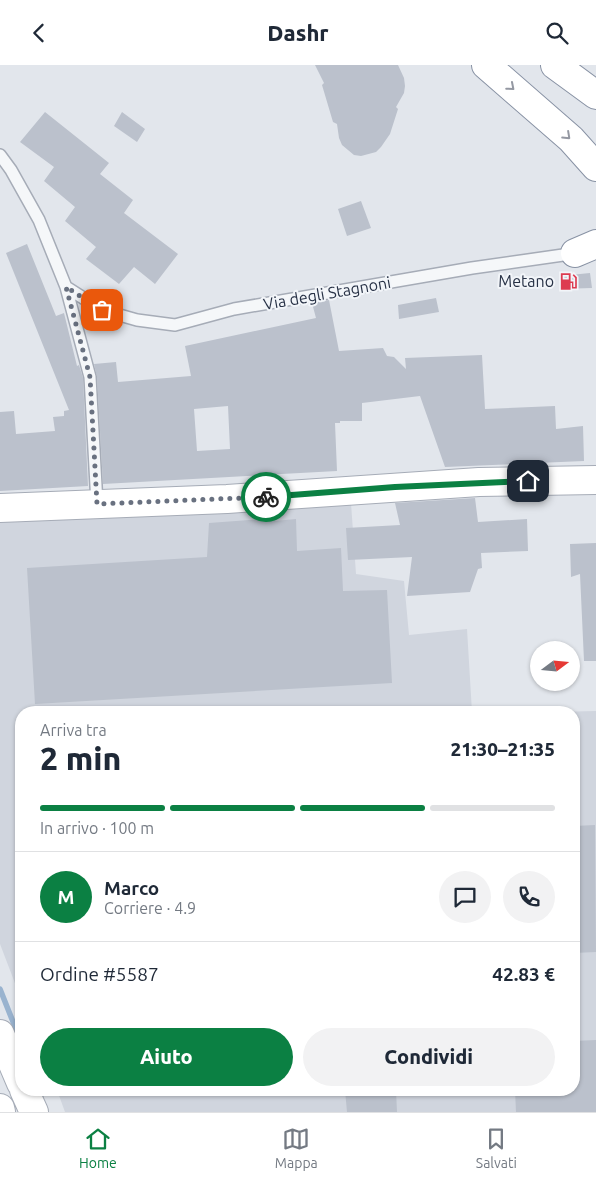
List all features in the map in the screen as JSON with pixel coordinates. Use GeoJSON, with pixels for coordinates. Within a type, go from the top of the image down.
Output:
{"type":"FeatureCollection","features":[{"type":"Feature","properties":{"kind":"main road"},"geometry":{"type":"LineString","coordinates":[[486,65],[571,139],[596,167]]}},
{"type":"Feature","properties":{"kind":"main road"},"geometry":{"type":"LineString","coordinates":[[555,65],[596,95]]}},
{"type":"Feature","properties":{"kind":"main road"},"geometry":{"type":"LineString","coordinates":[[572,65],[596,84]]}},
{"type":"Feature","properties":{"kind":"main road"},"geometry":{"type":"LineString","coordinates":[[0,508],[227,499],[479,482],[596,480]]}},
{"type":"Feature","properties":{"kind":"main road"},"geometry":{"type":"LineString","coordinates":[[0,1036],[15,1070]]}},
{"type":"Feature","properties":{"kind":"main road"},"geometry":{"type":"LineString","coordinates":[[27,1096],[34,1112]]}},
{"type":"Feature","properties":{"kind":"lane"},"geometry":{"type":"LineString","coordinates":[[0,155],[11,170],[39,220],[66,287],[90,377],[97,504]]}},
{"type":"Feature","properties":{"kind":"lane","name":"Via degli Stagnoni"},"geometry":{"type":"LineString","coordinates":[[66,287],[102,310],[137,321],[175,325],[234,309],[589,249]]}},
{"type":"Feature","properties":{"kind":"shaded area"},"geometry":{"type":"Polygon","coordinates":[[[351,503],[356,574],[404,581],[409,635],[467,629],[472,706],[15,706],[15,983],[0,944],[0,519],[351,503]]]}},
{"type":"Feature","properties":{"kind":"shaded area"},"geometry":{"type":"Polygon","coordinates":[[[580,711],[596,711],[596,1112],[65,1112],[59,1096],[580,1096],[580,711]]]}},
{"type":"Feature","properties":{"kind":"building"},"geometry":{"type":"Polygon","coordinates":[[[315,65],[398,65],[404,78],[404,93],[396,107],[398,109],[390,134],[376,152],[361,156],[354,155],[342,145],[337,124],[333,122],[322,85],[324,83],[315,65]]]}},
{"type":"Feature","properties":{"kind":"building"},"geometry":{"type":"Polygon","coordinates":[[[45,112],[109,163],[100,174],[133,200],[124,213],[178,254],[155,284],[134,267],[119,284],[86,259],[96,247],[65,221],[75,207],[44,181],[54,167],[20,142],[45,112]]]}},
{"type":"Feature","properties":{"kind":"building"},"geometry":{"type":"Polygon","coordinates":[[[122,112],[145,129],[137,142],[114,126],[122,112]]]}},
{"type":"Feature","properties":{"kind":"building"},"geometry":{"type":"Polygon","coordinates":[[[361,201],[371,228],[347,236],[338,209],[361,201]]]}},
{"type":"Feature","properties":{"kind":"building"},"geometry":{"type":"Polygon","coordinates":[[[27,244],[56,316],[64,313],[77,366],[79,365],[83,378],[88,486],[0,491],[0,412],[14,411],[16,434],[55,431],[53,417],[64,416],[64,411],[69,410],[6,253],[27,244]]]}},
{"type":"Feature","properties":{"kind":"building"},"geometry":{"type":"Polygon","coordinates":[[[590,273],[592,288],[560,289],[560,276],[590,273]]]}},
{"type":"Feature","properties":{"kind":"building"},"geometry":{"type":"Polygon","coordinates":[[[436,298],[439,312],[399,319],[398,305],[436,298]]]}},
{"type":"Feature","properties":{"kind":"building"},"geometry":{"type":"Polygon","coordinates":[[[329,300],[339,351],[383,348],[387,356],[394,357],[406,369],[405,358],[482,355],[485,409],[555,406],[556,429],[583,426],[584,461],[445,467],[420,396],[362,403],[362,421],[340,421],[340,423],[335,423],[337,471],[103,484],[97,377],[94,364],[116,362],[118,382],[191,376],[185,346],[316,318],[312,303],[329,300]],[[228,406],[194,409],[197,451],[230,449],[228,406]]]}},
{"type":"Feature","properties":{"kind":"building"},"geometry":{"type":"Polygon","coordinates":[[[475,498],[478,522],[527,519],[528,551],[481,553],[482,568],[478,569],[470,592],[407,596],[412,557],[348,560],[346,528],[400,525],[395,503],[475,498]]]}},
{"type":"Feature","properties":{"kind":"building"},"geometry":{"type":"Polygon","coordinates":[[[274,518],[275,521],[296,519],[297,551],[341,548],[343,591],[387,590],[392,683],[35,704],[27,568],[207,557],[209,523],[274,518]]]}},
{"type":"Feature","properties":{"kind":"building"},"geometry":{"type":"Polygon","coordinates":[[[596,543],[596,661],[584,661],[580,574],[571,577],[570,544],[596,543]]]}},
{"type":"Feature","properties":{"kind":"building"},"geometry":{"type":"Polygon","coordinates":[[[595,825],[596,952],[580,953],[580,826],[595,825]]]}},
{"type":"Feature","properties":{"kind":"building"},"geometry":{"type":"Polygon","coordinates":[[[596,1040],[596,1112],[516,1112],[515,1096],[580,1096],[580,1041],[596,1040]]]}},
{"type":"Feature","properties":{"kind":"building"},"geometry":{"type":"Polygon","coordinates":[[[346,1096],[396,1096],[397,1112],[347,1112],[346,1096]]]}},
{"type":"Feature","properties":{"kind":"waterway"},"geometry":{"type":"LineString","coordinates":[[0,989],[15,1027]]}},
{"type":"Feature","properties":{"kind":"way so far"},"geometry":{"type":"LineString","coordinates":[[102,310],[66,287],[90,377],[97,504],[266,497]]}},
{"type":"Feature","properties":{"kind":"place","name":"Metano"},"geometry":{"type":"Point","coordinates":[568,281]}},
{"type":"Feature","properties":{"kind":"route"},"geometry":{"type":"LineString","coordinates":[[266,497],[395,487],[528,481]]}}]}
